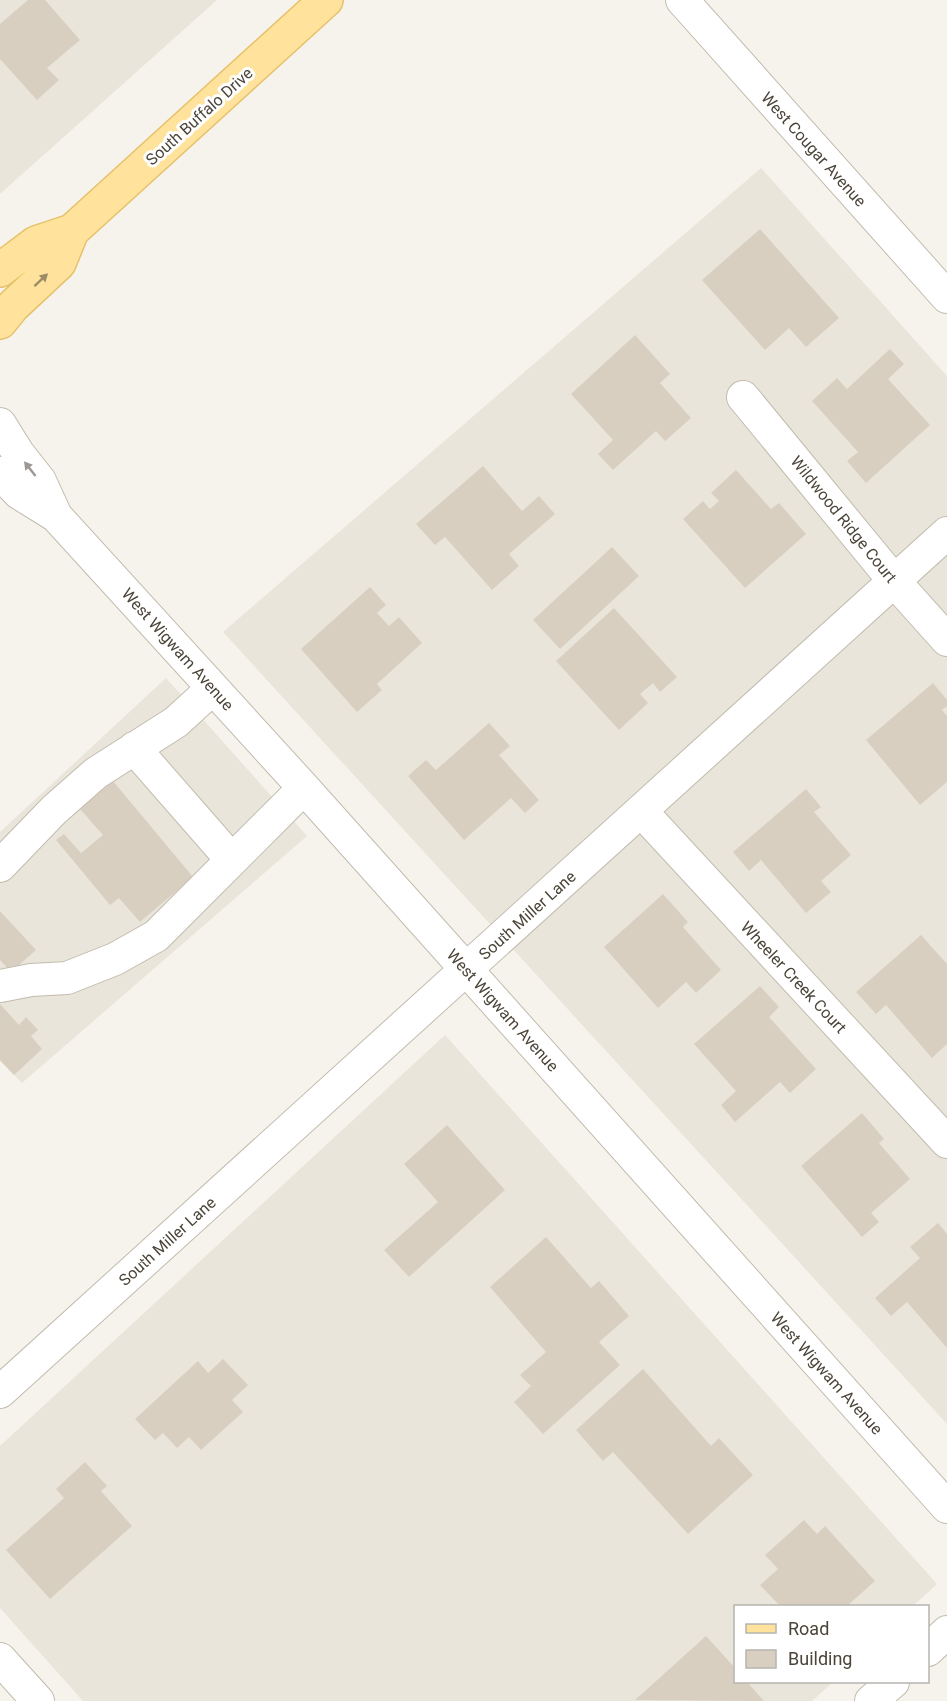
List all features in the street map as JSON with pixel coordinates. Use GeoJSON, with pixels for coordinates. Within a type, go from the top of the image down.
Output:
{"type":"FeatureCollection","features":[{"type":"Feature","properties":{"kind":"main road","name":"South Buffalo Drive"},"geometry":{"type":"LineString","coordinates":[[0,270],[36,243],[72,231],[326,0]]}},
{"type":"Feature","properties":{"kind":"main road","name":"South Buffalo Drive"},"geometry":{"type":"LineString","coordinates":[[0,322],[13,306],[59,263],[72,231]]}},
{"type":"Feature","properties":{"kind":"street","name":"West Cougar Avenue"},"geometry":{"type":"LineString","coordinates":[[682,0],[947,297]]}},
{"type":"Feature","properties":{"kind":"street","name":"Wildwood Ridge Court"},"geometry":{"type":"LineString","coordinates":[[743,397],[895,582],[947,640]]}},
{"type":"Feature","properties":{"kind":"street","name":"West Wigwam Avenue"},"geometry":{"type":"LineString","coordinates":[[0,424],[18,453],[40,481],[56,516]]}},
{"type":"Feature","properties":{"kind":"street","name":"West Wigwam Avenue"},"geometry":{"type":"LineString","coordinates":[[0,473],[19,493],[56,516],[304,788],[947,1507]]}},
{"type":"Feature","properties":{"kind":"street","name":"South Miller Lane"},"geometry":{"type":"LineString","coordinates":[[0,1392],[947,533]]}},
{"type":"Feature","properties":{"kind":"street"},"geometry":{"type":"LineString","coordinates":[[0,866],[54,810],[96,773],[176,722],[213,688]]}},
{"type":"Feature","properties":{"kind":"street"},"geometry":{"type":"LineString","coordinates":[[134,748],[231,859]]}},
{"type":"Feature","properties":{"kind":"street"},"geometry":{"type":"LineString","coordinates":[[0,986],[31,980],[67,978],[115,959],[156,936],[304,788]]}},
{"type":"Feature","properties":{"kind":"street","name":"Wheeler Creek Court"},"geometry":{"type":"LineString","coordinates":[[642,812],[947,1142]]}},
{"type":"Feature","properties":{"kind":"street"},"geometry":{"type":"LineString","coordinates":[[929,1648],[947,1632]]}},
{"type":"Feature","properties":{"kind":"street"},"geometry":{"type":"LineString","coordinates":[[0,1659],[38,1701]]}},
{"type":"Feature","properties":{"kind":"street"},"geometry":{"type":"LineString","coordinates":[[871,1701],[892,1683]]}},
{"type":"Feature","properties":{"kind":"shaded area"},"geometry":{"type":"Polygon","coordinates":[[[0,0],[217,0],[0,194],[0,0]]]}},
{"type":"Feature","properties":{"kind":"shaded area"},"geometry":{"type":"Polygon","coordinates":[[[761,168],[947,376],[947,1424],[223,632],[761,168]]]}},
{"type":"Feature","properties":{"kind":"shaded area"},"geometry":{"type":"Polygon","coordinates":[[[166,678],[307,836],[22,1083],[0,1061],[0,832],[166,678]]]}},
{"type":"Feature","properties":{"kind":"shaded area"},"geometry":{"type":"Polygon","coordinates":[[[445,1035],[937,1584],[914,1605],[734,1605],[734,1683],[832,1683],[812,1701],[83,1701],[0,1608],[0,1446],[445,1035]]]}},
{"type":"Feature","properties":{"kind":"building"},"geometry":{"type":"Polygon","coordinates":[[[28,0],[45,0],[80,40],[47,68],[59,80],[37,100],[0,59],[0,24],[28,0]]]}},
{"type":"Feature","properties":{"kind":"building"},"geometry":{"type":"Polygon","coordinates":[[[760,229],[839,318],[806,347],[789,328],[765,350],[702,280],[760,229]]]}},
{"type":"Feature","properties":{"kind":"building"},"geometry":{"type":"Polygon","coordinates":[[[635,335],[670,374],[660,383],[691,418],[665,441],[656,431],[613,470],[598,454],[613,440],[571,394],[635,335]]]}},
{"type":"Feature","properties":{"kind":"building"},"geometry":{"type":"Polygon","coordinates":[[[890,349],[904,364],[888,379],[930,425],[866,483],[847,461],[858,452],[812,401],[837,378],[847,389],[890,349]]]}},
{"type":"Feature","properties":{"kind":"building"},"geometry":{"type":"Polygon","coordinates":[[[483,466],[522,511],[539,496],[555,514],[509,554],[519,566],[492,590],[445,537],[435,545],[416,524],[483,466]]]}},
{"type":"Feature","properties":{"kind":"building"},"geometry":{"type":"Polygon","coordinates":[[[736,470],[771,509],[779,503],[806,534],[745,588],[683,519],[703,501],[710,509],[719,501],[711,493],[736,470]]]}},
{"type":"Feature","properties":{"kind":"building"},"geometry":{"type":"Polygon","coordinates":[[[612,547],[639,576],[560,649],[533,620],[612,547]]]}},
{"type":"Feature","properties":{"kind":"building"},"geometry":{"type":"Polygon","coordinates":[[[370,587],[386,605],[377,613],[389,626],[399,617],[422,643],[377,684],[382,690],[357,712],[301,649],[370,587]]]}},
{"type":"Feature","properties":{"kind":"building"},"geometry":{"type":"Polygon","coordinates":[[[614,608],[677,677],[660,692],[653,683],[640,694],[648,703],[619,730],[556,661],[614,608]]]}},
{"type":"Feature","properties":{"kind":"building"},"geometry":{"type":"Polygon","coordinates":[[[933,683],[947,700],[947,706],[942,710],[947,716],[947,782],[920,805],[866,740],[933,683]]]}},
{"type":"Feature","properties":{"kind":"building"},"geometry":{"type":"Polygon","coordinates":[[[489,723],[510,746],[499,755],[539,800],[525,813],[511,798],[464,840],[408,776],[426,760],[436,770],[489,723]]]}},
{"type":"Feature","properties":{"kind":"building"},"geometry":{"type":"Polygon","coordinates":[[[113,781],[193,877],[140,922],[119,898],[110,905],[56,840],[64,834],[81,853],[103,835],[80,809],[113,781]]]}},
{"type":"Feature","properties":{"kind":"building"},"geometry":{"type":"Polygon","coordinates":[[[806,789],[821,807],[814,812],[851,855],[821,881],[831,892],[806,913],[761,860],[749,871],[733,852],[806,789]]]}},
{"type":"Feature","properties":{"kind":"building"},"geometry":{"type":"Polygon","coordinates":[[[663,894],[688,922],[683,927],[721,970],[696,993],[686,982],[658,1008],[604,947],[663,894]]]}},
{"type":"Feature","properties":{"kind":"building"},"geometry":{"type":"Polygon","coordinates":[[[0,911],[36,950],[11,972],[0,960],[0,911]]]}},
{"type":"Feature","properties":{"kind":"building"},"geometry":{"type":"Polygon","coordinates":[[[921,935],[947,964],[947,1044],[932,1058],[886,1005],[876,1014],[856,992],[921,935]]]}},
{"type":"Feature","properties":{"kind":"building"},"geometry":{"type":"Polygon","coordinates":[[[760,986],[779,1007],[769,1017],[816,1069],[790,1093],[780,1082],[735,1122],[721,1105],[736,1091],[694,1044],[760,986]]]}},
{"type":"Feature","properties":{"kind":"building"},"geometry":{"type":"Polygon","coordinates":[[[0,1004],[19,1025],[26,1017],[38,1030],[31,1036],[42,1049],[14,1075],[0,1060],[0,1004]]]}},
{"type":"Feature","properties":{"kind":"building"},"geometry":{"type":"Polygon","coordinates":[[[862,1113],[884,1139],[879,1143],[910,1179],[871,1213],[879,1222],[862,1237],[801,1166],[862,1113]]]}},
{"type":"Feature","properties":{"kind":"building"},"geometry":{"type":"Polygon","coordinates":[[[447,1125],[505,1190],[409,1277],[384,1250],[438,1202],[404,1164],[447,1125]]]}},
{"type":"Feature","properties":{"kind":"building"},"geometry":{"type":"Polygon","coordinates":[[[938,1223],[947,1234],[947,1348],[907,1302],[891,1316],[875,1298],[920,1258],[910,1247],[938,1223]]]}},
{"type":"Feature","properties":{"kind":"building"},"geometry":{"type":"Polygon","coordinates":[[[546,1237],[591,1288],[599,1281],[629,1316],[599,1342],[620,1365],[543,1434],[514,1402],[531,1386],[520,1375],[546,1352],[490,1287],[546,1237]]]}},
{"type":"Feature","properties":{"kind":"building"},"geometry":{"type":"Polygon","coordinates":[[[223,1359],[248,1385],[232,1400],[243,1412],[201,1450],[189,1437],[177,1448],[163,1433],[155,1440],[135,1419],[198,1361],[208,1373],[223,1359]]]}},
{"type":"Feature","properties":{"kind":"building"},"geometry":{"type":"Polygon","coordinates":[[[643,1369],[711,1446],[719,1438],[753,1475],[688,1534],[613,1452],[603,1461],[576,1430],[643,1369]]]}},
{"type":"Feature","properties":{"kind":"building"},"geometry":{"type":"Polygon","coordinates":[[[85,1462],[107,1486],[101,1491],[132,1526],[50,1599],[6,1550],[64,1498],[56,1489],[85,1462]]]}},
{"type":"Feature","properties":{"kind":"building"},"geometry":{"type":"Polygon","coordinates":[[[804,1520],[817,1534],[825,1526],[875,1581],[848,1605],[779,1605],[760,1585],[778,1569],[765,1555],[804,1520]]]}},
{"type":"Feature","properties":{"kind":"building"},"geometry":{"type":"Polygon","coordinates":[[[706,1636],[734,1667],[734,1683],[748,1683],[764,1701],[635,1700],[706,1636]]]}}]}
